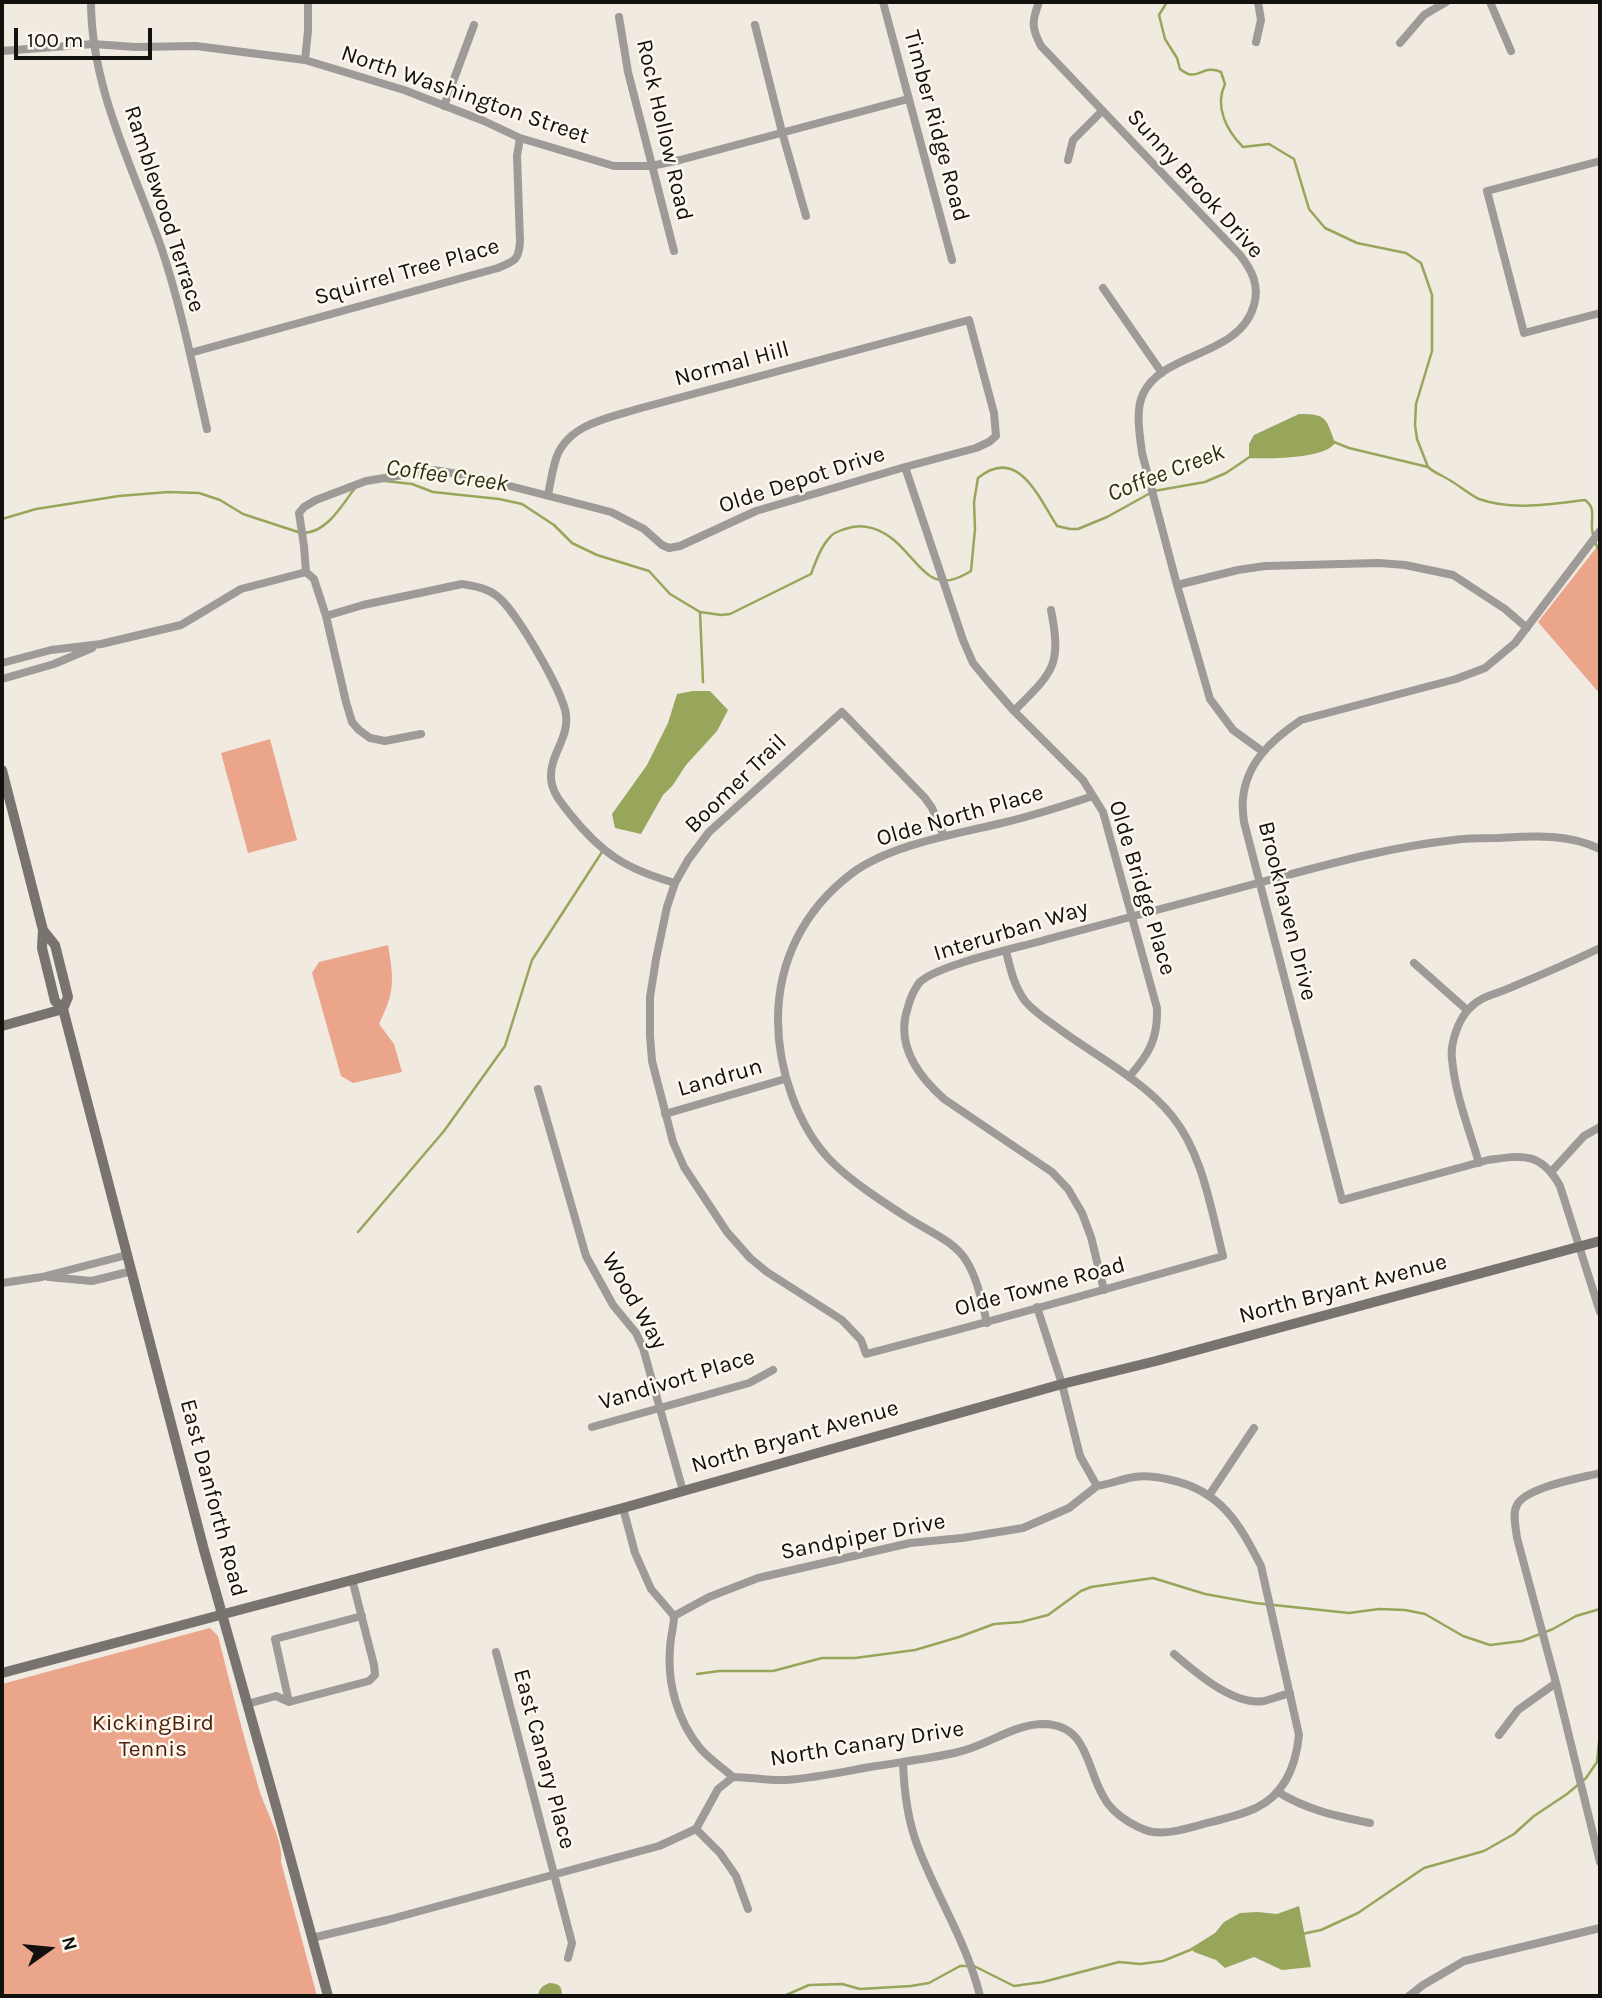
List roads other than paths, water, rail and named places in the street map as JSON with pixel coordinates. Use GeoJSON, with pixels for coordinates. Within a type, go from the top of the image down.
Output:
{"type":"FeatureCollection","features":[{"type":"Feature","properties":{"kind":"street","name":"Ramblewood Terrace"},"geometry":{"type":"LineString","coordinates":[[91,2],[93,44],[103,85],[124,152],[172,281],[207,429]]}},
{"type":"Feature","properties":{"kind":"street"},"geometry":{"type":"LineString","coordinates":[[304,60],[308,2]]}},
{"type":"Feature","properties":{"kind":"street","name":"Timber Ridge Road"},"geometry":{"type":"LineString","coordinates":[[883,2],[952,260]]}},
{"type":"Feature","properties":{"kind":"street","name":"Sunny Brook Drive"},"geometry":{"type":"LineString","coordinates":[[1039,2],[1033,20],[1034,32],[1041,46],[1240,255],[1250,268],[1255,282],[1253,311],[1242,329],[1162,373],[1149,385],[1142,396],[1139,435],[1177,585],[1210,699],[1233,730],[1262,751]]}},
{"type":"Feature","properties":{"kind":"street"},"geometry":{"type":"LineString","coordinates":[[1256,42],[1261,20],[1258,2]]}},
{"type":"Feature","properties":{"kind":"street"},"geometry":{"type":"LineString","coordinates":[[1401,43],[1424,15],[1446,2]]}},
{"type":"Feature","properties":{"kind":"street"},"geometry":{"type":"LineString","coordinates":[[1490,2],[1511,51]]}},
{"type":"Feature","properties":{"kind":"street","name":"Rock Hollow Road"},"geometry":{"type":"LineString","coordinates":[[619,17],[628,72],[674,251]]}},
{"type":"Feature","properties":{"kind":"street"},"geometry":{"type":"LineString","coordinates":[[444,106],[474,25]]}},
{"type":"Feature","properties":{"kind":"street"},"geometry":{"type":"LineString","coordinates":[[755,26],[806,216]]}},
{"type":"Feature","properties":{"kind":"street","name":"North Washington Street"},"geometry":{"type":"LineString","coordinates":[[2,51],[93,44],[135,47],[195,46],[304,60],[404,90],[520,138],[614,166],[651,166],[908,99]]}},
{"type":"Feature","properties":{"kind":"street"},"geometry":{"type":"LineString","coordinates":[[1068,160],[1073,140],[1102,111]]}},
{"type":"Feature","properties":{"kind":"street","name":"Squirrel Tree Place"},"geometry":{"type":"LineString","coordinates":[[190,353],[513,262],[519,255],[520,242],[517,156],[520,138]]}},
{"type":"Feature","properties":{"kind":"street"},"geometry":{"type":"LineString","coordinates":[[1600,161],[1487,191],[1524,333],[1600,313]]}},
{"type":"Feature","properties":{"kind":"street"},"geometry":{"type":"LineString","coordinates":[[1103,288],[1162,373]]}},
{"type":"Feature","properties":{"kind":"street","name":"Olde Depot Drive"},"geometry":{"type":"LineString","coordinates":[[306,572],[299,513],[316,500],[366,481],[434,470],[475,477],[611,512],[645,529],[668,548],[680,546],[756,511],[976,448],[996,436],[994,413],[969,320]]}},
{"type":"Feature","properties":{"kind":"street","name":"Normal Hill"},"geometry":{"type":"LineString","coordinates":[[548,495],[555,459],[576,431],[593,423],[969,320]]}},
{"type":"Feature","properties":{"kind":"street","name":"Olde Bridge Place"},"geometry":{"type":"LineString","coordinates":[[905,467],[963,640],[974,663],[1014,711],[1083,780],[1103,812],[1157,1008],[1157,1026],[1153,1041],[1145,1059],[1129,1077]]}},
{"type":"Feature","properties":{"kind":"street","name":"Brookhaven Drive"},"geometry":{"type":"LineString","coordinates":[[1552,1171],[1543,1163],[1528,1157],[1509,1157],[1342,1199],[1244,822],[1242,798],[1248,778],[1262,751],[1301,720],[1457,679],[1485,668],[1515,643],[1600,531]]}},
{"type":"Feature","properties":{"kind":"street"},"geometry":{"type":"LineString","coordinates":[[1177,585],[1265,566],[1379,562],[1405,565],[1453,575],[1493,601],[1527,628]]}},
{"type":"Feature","properties":{"kind":"street"},"geometry":{"type":"LineString","coordinates":[[2,663],[51,650],[101,644],[181,625],[242,589],[306,572],[314,579],[326,616],[352,722],[370,738],[385,741],[421,734]]}},
{"type":"Feature","properties":{"kind":"street"},"geometry":{"type":"LineString","coordinates":[[326,616],[462,584],[496,594],[508,606],[539,656],[555,686],[566,716],[563,741],[551,769],[554,792],[599,846],[643,873],[675,883]]}},
{"type":"Feature","properties":{"kind":"street"},"geometry":{"type":"LineString","coordinates":[[1014,711],[1052,669],[1057,639],[1051,610]]}},
{"type":"Feature","properties":{"kind":"street"},"geometry":{"type":"LineString","coordinates":[[2,678],[54,664],[101,644]]}},
{"type":"Feature","properties":{"kind":"street","name":"Boomer Trail"},"geometry":{"type":"LineString","coordinates":[[866,1354],[861,1340],[842,1320],[767,1272],[750,1258],[727,1232],[684,1167],[673,1142],[652,1061],[650,997],[667,907],[675,883],[688,860],[709,832],[842,712],[925,798],[944,836]]}},
{"type":"Feature","properties":{"kind":"street","name":"East Danforth Road"},"geometry":{"type":"LineString","coordinates":[[2,770],[43,930],[55,945],[68,997],[63,1009],[222,1614],[328,1996]]}},
{"type":"Feature","properties":{"kind":"street","name":"Olde North Place"},"geometry":{"type":"LineString","coordinates":[[987,1323],[966,1260],[949,1242],[848,1176],[831,1161],[815,1140],[785,1079],[778,1035],[781,980],[787,960],[809,918],[825,898],[852,873],[896,851],[1093,796]]}},
{"type":"Feature","properties":{"kind":"street","name":"Interurban Way"},"geometry":{"type":"LineString","coordinates":[[1104,1290],[1091,1237],[1068,1188],[1052,1172],[944,1099],[929,1086],[907,1051],[905,1014],[919,983],[944,969],[1006,951],[1376,853],[1454,840],[1555,836],[1587,842],[1600,849]]}},
{"type":"Feature","properties":{"kind":"street"},"geometry":{"type":"LineString","coordinates":[[1479,1163],[1451,1056],[1454,1038],[1467,1010],[1488,996],[1600,948]]}},
{"type":"Feature","properties":{"kind":"street"},"geometry":{"type":"LineString","coordinates":[[1006,951],[1015,984],[1025,1000],[1040,1014],[1129,1077]]}},
{"type":"Feature","properties":{"kind":"street"},"geometry":{"type":"LineString","coordinates":[[1413,963],[1467,1010]]}},
{"type":"Feature","properties":{"kind":"street"},"geometry":{"type":"LineString","coordinates":[[2,1026],[63,1009]]}},
{"type":"Feature","properties":{"kind":"street","name":"Olde Towne Road"},"geometry":{"type":"LineString","coordinates":[[866,1354],[987,1323],[1223,1256],[1193,1150],[1172,1116],[1145,1088],[1129,1077]]}},
{"type":"Feature","properties":{"kind":"street","name":"Landrun"},"geometry":{"type":"LineString","coordinates":[[665,1114],[785,1079]]}},
{"type":"Feature","properties":{"kind":"street","name":"Wood Way"},"geometry":{"type":"LineString","coordinates":[[538,1089],[586,1256],[613,1305],[636,1333],[648,1360],[683,1491]]}},
{"type":"Feature","properties":{"kind":"street"},"geometry":{"type":"LineString","coordinates":[[1600,1127],[1584,1136],[1552,1171],[1568,1207],[1600,1312]]}},
{"type":"Feature","properties":{"kind":"street","name":"North Bryant Avenue"},"geometry":{"type":"LineString","coordinates":[[2,1673],[623,1508],[1062,1384],[1600,1241]]}},
{"type":"Feature","properties":{"kind":"street"},"geometry":{"type":"LineString","coordinates":[[2,1283],[42,1277],[128,1255]]}},
{"type":"Feature","properties":{"kind":"street"},"geometry":{"type":"LineString","coordinates":[[42,1277],[92,1281],[132,1270]]}},
{"type":"Feature","properties":{"kind":"street"},"geometry":{"type":"LineString","coordinates":[[1037,1307],[1062,1384],[1080,1456],[1097,1486],[1154,1476],[1196,1487],[1224,1507],[1261,1566],[1299,1735],[1291,1774],[1278,1792],[1297,1803],[1324,1813],[1370,1823]]}},
{"type":"Feature","properties":{"kind":"street","name":"Vandivort Place"},"geometry":{"type":"LineString","coordinates":[[592,1427],[749,1383],[774,1370]]}},
{"type":"Feature","properties":{"kind":"street"},"geometry":{"type":"LineString","coordinates":[[1209,1494],[1254,1428]]}},
{"type":"Feature","properties":{"kind":"street"},"geometry":{"type":"LineString","coordinates":[[1600,1473],[1533,1492],[1522,1498],[1516,1507],[1517,1538],[1600,1862]]}},
{"type":"Feature","properties":{"kind":"street","name":"Sandpiper Drive"},"geometry":{"type":"LineString","coordinates":[[674,1616],[709,1597],[758,1578],[909,1543],[995,1534],[1023,1528],[1069,1508],[1097,1486]]}},
{"type":"Feature","properties":{"kind":"street"},"geometry":{"type":"LineString","coordinates":[[312,1938],[659,1846],[695,1829],[718,1789],[733,1777],[701,1749],[681,1716],[670,1673],[674,1616],[651,1589],[635,1553],[623,1508]]}},
{"type":"Feature","properties":{"kind":"street"},"geometry":{"type":"LineString","coordinates":[[247,1704],[276,1696],[289,1702],[369,1681],[375,1675],[352,1579]]}},
{"type":"Feature","properties":{"kind":"street"},"geometry":{"type":"LineString","coordinates":[[289,1702],[275,1639],[362,1616]]}},
{"type":"Feature","properties":{"kind":"street","name":"East Canary Place"},"geometry":{"type":"LineString","coordinates":[[496,1652],[572,1943],[568,1958]]}},
{"type":"Feature","properties":{"kind":"street"},"geometry":{"type":"LineString","coordinates":[[1174,1654],[1194,1672],[1231,1695],[1245,1700],[1262,1701],[1290,1693]]}},
{"type":"Feature","properties":{"kind":"street"},"geometry":{"type":"LineString","coordinates":[[1499,1735],[1518,1710],[1556,1683]]}},
{"type":"Feature","properties":{"kind":"street","name":"North Canary Drive"},"geometry":{"type":"LineString","coordinates":[[733,1777],[785,1780],[903,1762],[960,1752],[1016,1729],[1048,1724],[1074,1735],[1091,1763],[1103,1796],[1113,1809],[1132,1824],[1151,1832],[1171,1831],[1241,1815],[1264,1804],[1278,1792]]}},
{"type":"Feature","properties":{"kind":"street"},"geometry":{"type":"LineString","coordinates":[[903,1762],[906,1804],[918,1846],[963,1944],[976,1976],[980,1996]]}},
{"type":"Feature","properties":{"kind":"street"},"geometry":{"type":"LineString","coordinates":[[695,1829],[720,1853],[736,1876],[748,1909]]}},
{"type":"Feature","properties":{"kind":"street"},"geometry":{"type":"LineString","coordinates":[[1409,1996],[1464,1961],[1600,1928]]}},
{"type":"Feature","properties":{"kind":"waterway"},"geometry":{"type":"LineString","coordinates":[[1167,2],[1159,15],[1165,39],[1177,58],[1180,69],[1191,75],[1209,70],[1221,72],[1225,84],[1221,101],[1224,118],[1243,147],[1269,144],[1294,159],[1309,209],[1325,228],[1357,243],[1406,253],[1421,263],[1432,295],[1432,351],[1416,404],[1415,425],[1417,439],[1428,467]]}},
{"type":"Feature","properties":{"kind":"waterway","name":"Coffee Creek"},"geometry":{"type":"LineString","coordinates":[[1334,442],[1428,467],[1479,499],[1492,503],[1532,505],[1585,500],[1592,510],[1592,532],[1600,552]]}},
{"type":"Feature","properties":{"kind":"waterway","name":"Coffee Creek"},"geometry":{"type":"LineString","coordinates":[[385,481],[412,484],[433,492],[522,504],[554,525],[572,543],[597,555],[649,571],[670,594],[700,612],[721,615],[730,614],[811,574],[827,540],[835,533],[852,527],[872,528],[884,533],[935,579],[951,580],[966,574],[971,571],[975,529],[974,502],[978,478],[992,469],[1016,471],[1035,490],[1057,526],[1078,529],[1107,517],[1154,491],[1205,482],[1226,473],[1251,456]]}},
{"type":"Feature","properties":{"kind":"waterway","name":"Coffee Creek"},"geometry":{"type":"LineString","coordinates":[[305,533],[321,528],[328,522],[355,488]]}},
{"type":"Feature","properties":{"kind":"waterway","name":"Coffee Creek"},"geometry":{"type":"LineString","coordinates":[[2,519],[36,509],[119,496],[168,492],[199,493],[220,500],[243,514],[298,532]]}},
{"type":"Feature","properties":{"kind":"waterway"},"geometry":{"type":"LineString","coordinates":[[700,612],[703,682]]}},
{"type":"Feature","properties":{"kind":"waterway"},"geometry":{"type":"LineString","coordinates":[[358,1232],[444,1131],[505,1046],[532,960],[602,852]]}},
{"type":"Feature","properties":{"kind":"waterway"},"geometry":{"type":"LineString","coordinates":[[697,1674],[719,1671],[773,1671],[822,1658],[855,1658],[915,1650],[994,1624],[1021,1622],[1048,1615],[1081,1591],[1091,1587],[1153,1578],[1205,1594],[1255,1603],[1349,1613],[1379,1609],[1405,1610],[1425,1614],[1463,1636],[1490,1645],[1522,1641],[1553,1629],[1576,1616],[1600,1609]]}},
{"type":"Feature","properties":{"kind":"waterway"},"geometry":{"type":"LineString","coordinates":[[1302,1934],[1321,1930],[1358,1913],[1424,1868],[1484,1851],[1514,1834],[1586,1778],[1597,1762],[1600,1732]]}},
{"type":"Feature","properties":{"kind":"waterway"},"geometry":{"type":"LineString","coordinates":[[974,1966],[1014,1986],[1043,1982],[1119,1962],[1140,1964],[1163,1961],[1195,1948]]}},
{"type":"Feature","properties":{"kind":"waterway"},"geometry":{"type":"LineString","coordinates":[[784,1996],[809,1985],[842,1984],[860,1989],[911,1986],[929,1983],[960,1966],[968,1966]]}},
{"type":"Feature","properties":{"kind":"park label","name":"KickingBird Tennis"},"geometry":{"type":"Point","coordinates":[153,1736]}}]}
